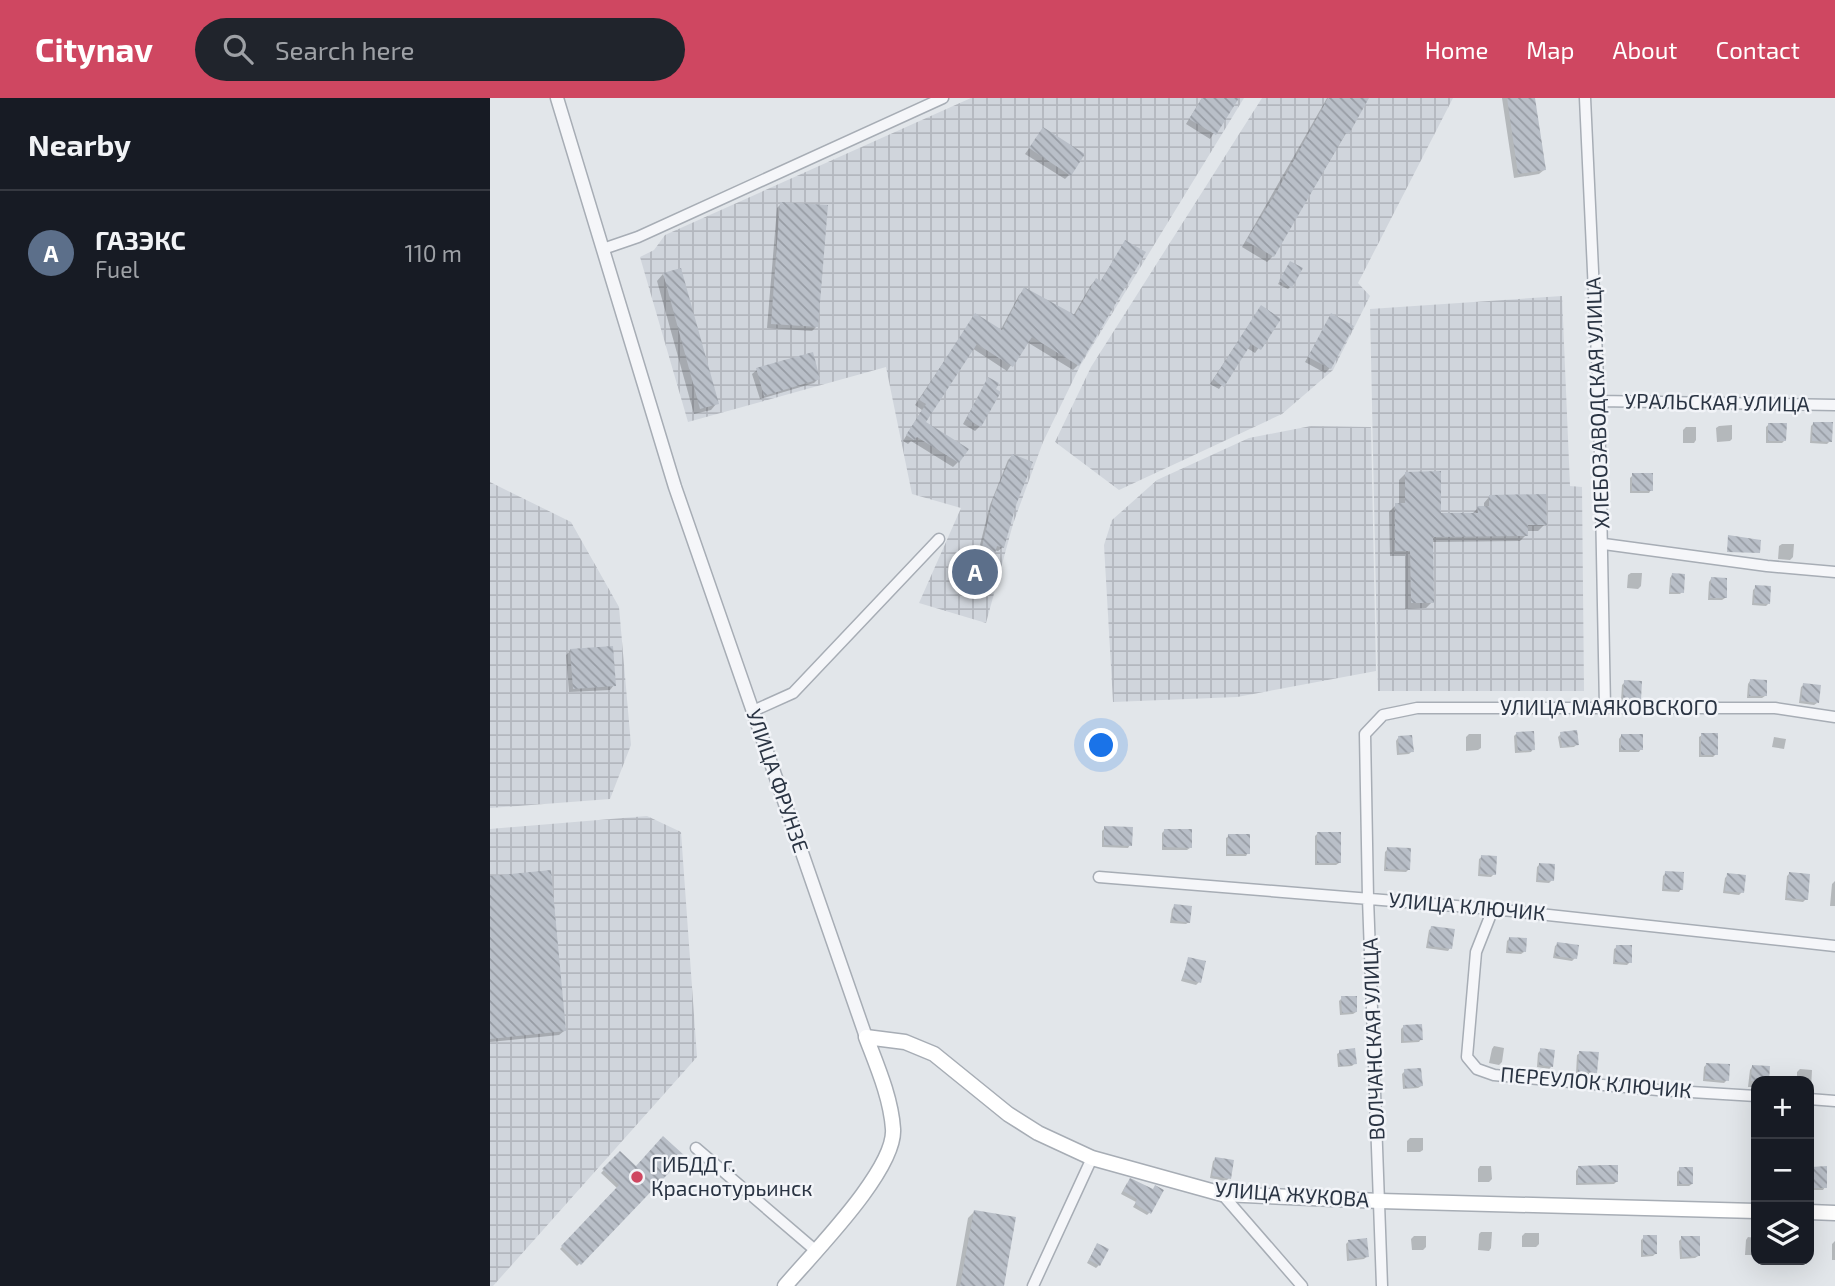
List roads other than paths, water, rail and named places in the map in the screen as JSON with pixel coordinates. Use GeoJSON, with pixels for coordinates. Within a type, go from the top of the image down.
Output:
{"type":"FeatureCollection","features":[{"type":"Feature","properties":{"kind":"main road","name":"УЛИЦА ЖУКОВА"},"geometry":{"type":"LineString","coordinates":[[866,1037],[905,1042],[934,1054],[1018,1121],[1092,1158],[1222,1194],[1380,1202],[1751,1211]]}},
{"type":"Feature","properties":{"kind":"main road","name":"УЛИЦА ФРУНЗЕ"},"geometry":{"type":"LineString","coordinates":[[785,1286],[864,1193],[886,1159],[893,1132],[887,1096],[866,1037]]}},
{"type":"Feature","properties":{"kind":"main road"},"geometry":{"type":"LineString","coordinates":[[1814,1212],[1835,1213]]}},
{"type":"Feature","properties":{"kind":"street","name":"УЛИЦА ФРУНЗЕ"},"geometry":{"type":"LineString","coordinates":[[557,98],[675,486],[866,1037]]}},
{"type":"Feature","properties":{"kind":"street"},"geometry":{"type":"LineString","coordinates":[[603,249],[638,237],[943,98]]}},
{"type":"Feature","properties":{"kind":"street","name":"ХЛЕБОЗАВОДСКАЯ УЛИЦА"},"geometry":{"type":"LineString","coordinates":[[1585,98],[1604,544],[1605,707]]}},
{"type":"Feature","properties":{"kind":"street","name":"УРАЛЬСКАЯ УЛИЦА"},"geometry":{"type":"LineString","coordinates":[[1599,401],[1835,405]]}},
{"type":"Feature","properties":{"kind":"street"},"geometry":{"type":"LineString","coordinates":[[753,711],[793,693],[939,539]]}},
{"type":"Feature","properties":{"kind":"street"},"geometry":{"type":"LineString","coordinates":[[1604,544],[1767,566],[1835,572]]}},
{"type":"Feature","properties":{"kind":"street","name":"УЛИЦА МАЯКОВСКОГО"},"geometry":{"type":"LineString","coordinates":[[1383,715],[1417,708],[1605,707],[1775,708],[1835,717]]}},
{"type":"Feature","properties":{"kind":"street","name":"ВОЛЧАНСКАЯ УЛИЦА"},"geometry":{"type":"LineString","coordinates":[[1382,1286],[1365,734],[1383,715]]}},
{"type":"Feature","properties":{"kind":"street","name":"УЛИЦА КЛЮЧИК"},"geometry":{"type":"LineString","coordinates":[[1099,877],[1493,909],[1835,946]]}},
{"type":"Feature","properties":{"kind":"street","name":"ПЕРЕУЛОК КЛЮЧИК"},"geometry":{"type":"LineString","coordinates":[[1493,909],[1476,952],[1467,1038],[1467,1057],[1477,1069],[1494,1076],[1751,1096]]}},
{"type":"Feature","properties":{"kind":"street"},"geometry":{"type":"LineString","coordinates":[[1814,1099],[1835,1101]]}},
{"type":"Feature","properties":{"kind":"street"},"geometry":{"type":"LineString","coordinates":[[696,1148],[815,1250]]}},
{"type":"Feature","properties":{"kind":"street"},"geometry":{"type":"LineString","coordinates":[[1033,1286],[1092,1158]]}},
{"type":"Feature","properties":{"kind":"street"},"geometry":{"type":"LineString","coordinates":[[1222,1194],[1302,1286]]}},
{"type":"Feature","properties":{"kind":"place","name":"ГАЗЭКС"},"geometry":{"type":"Point","coordinates":[975,572]}},
{"type":"Feature","properties":{"kind":"place","name":"ГИБДД г. Краснотурьинск"},"geometry":{"type":"Point","coordinates":[637,1177]}}]}
